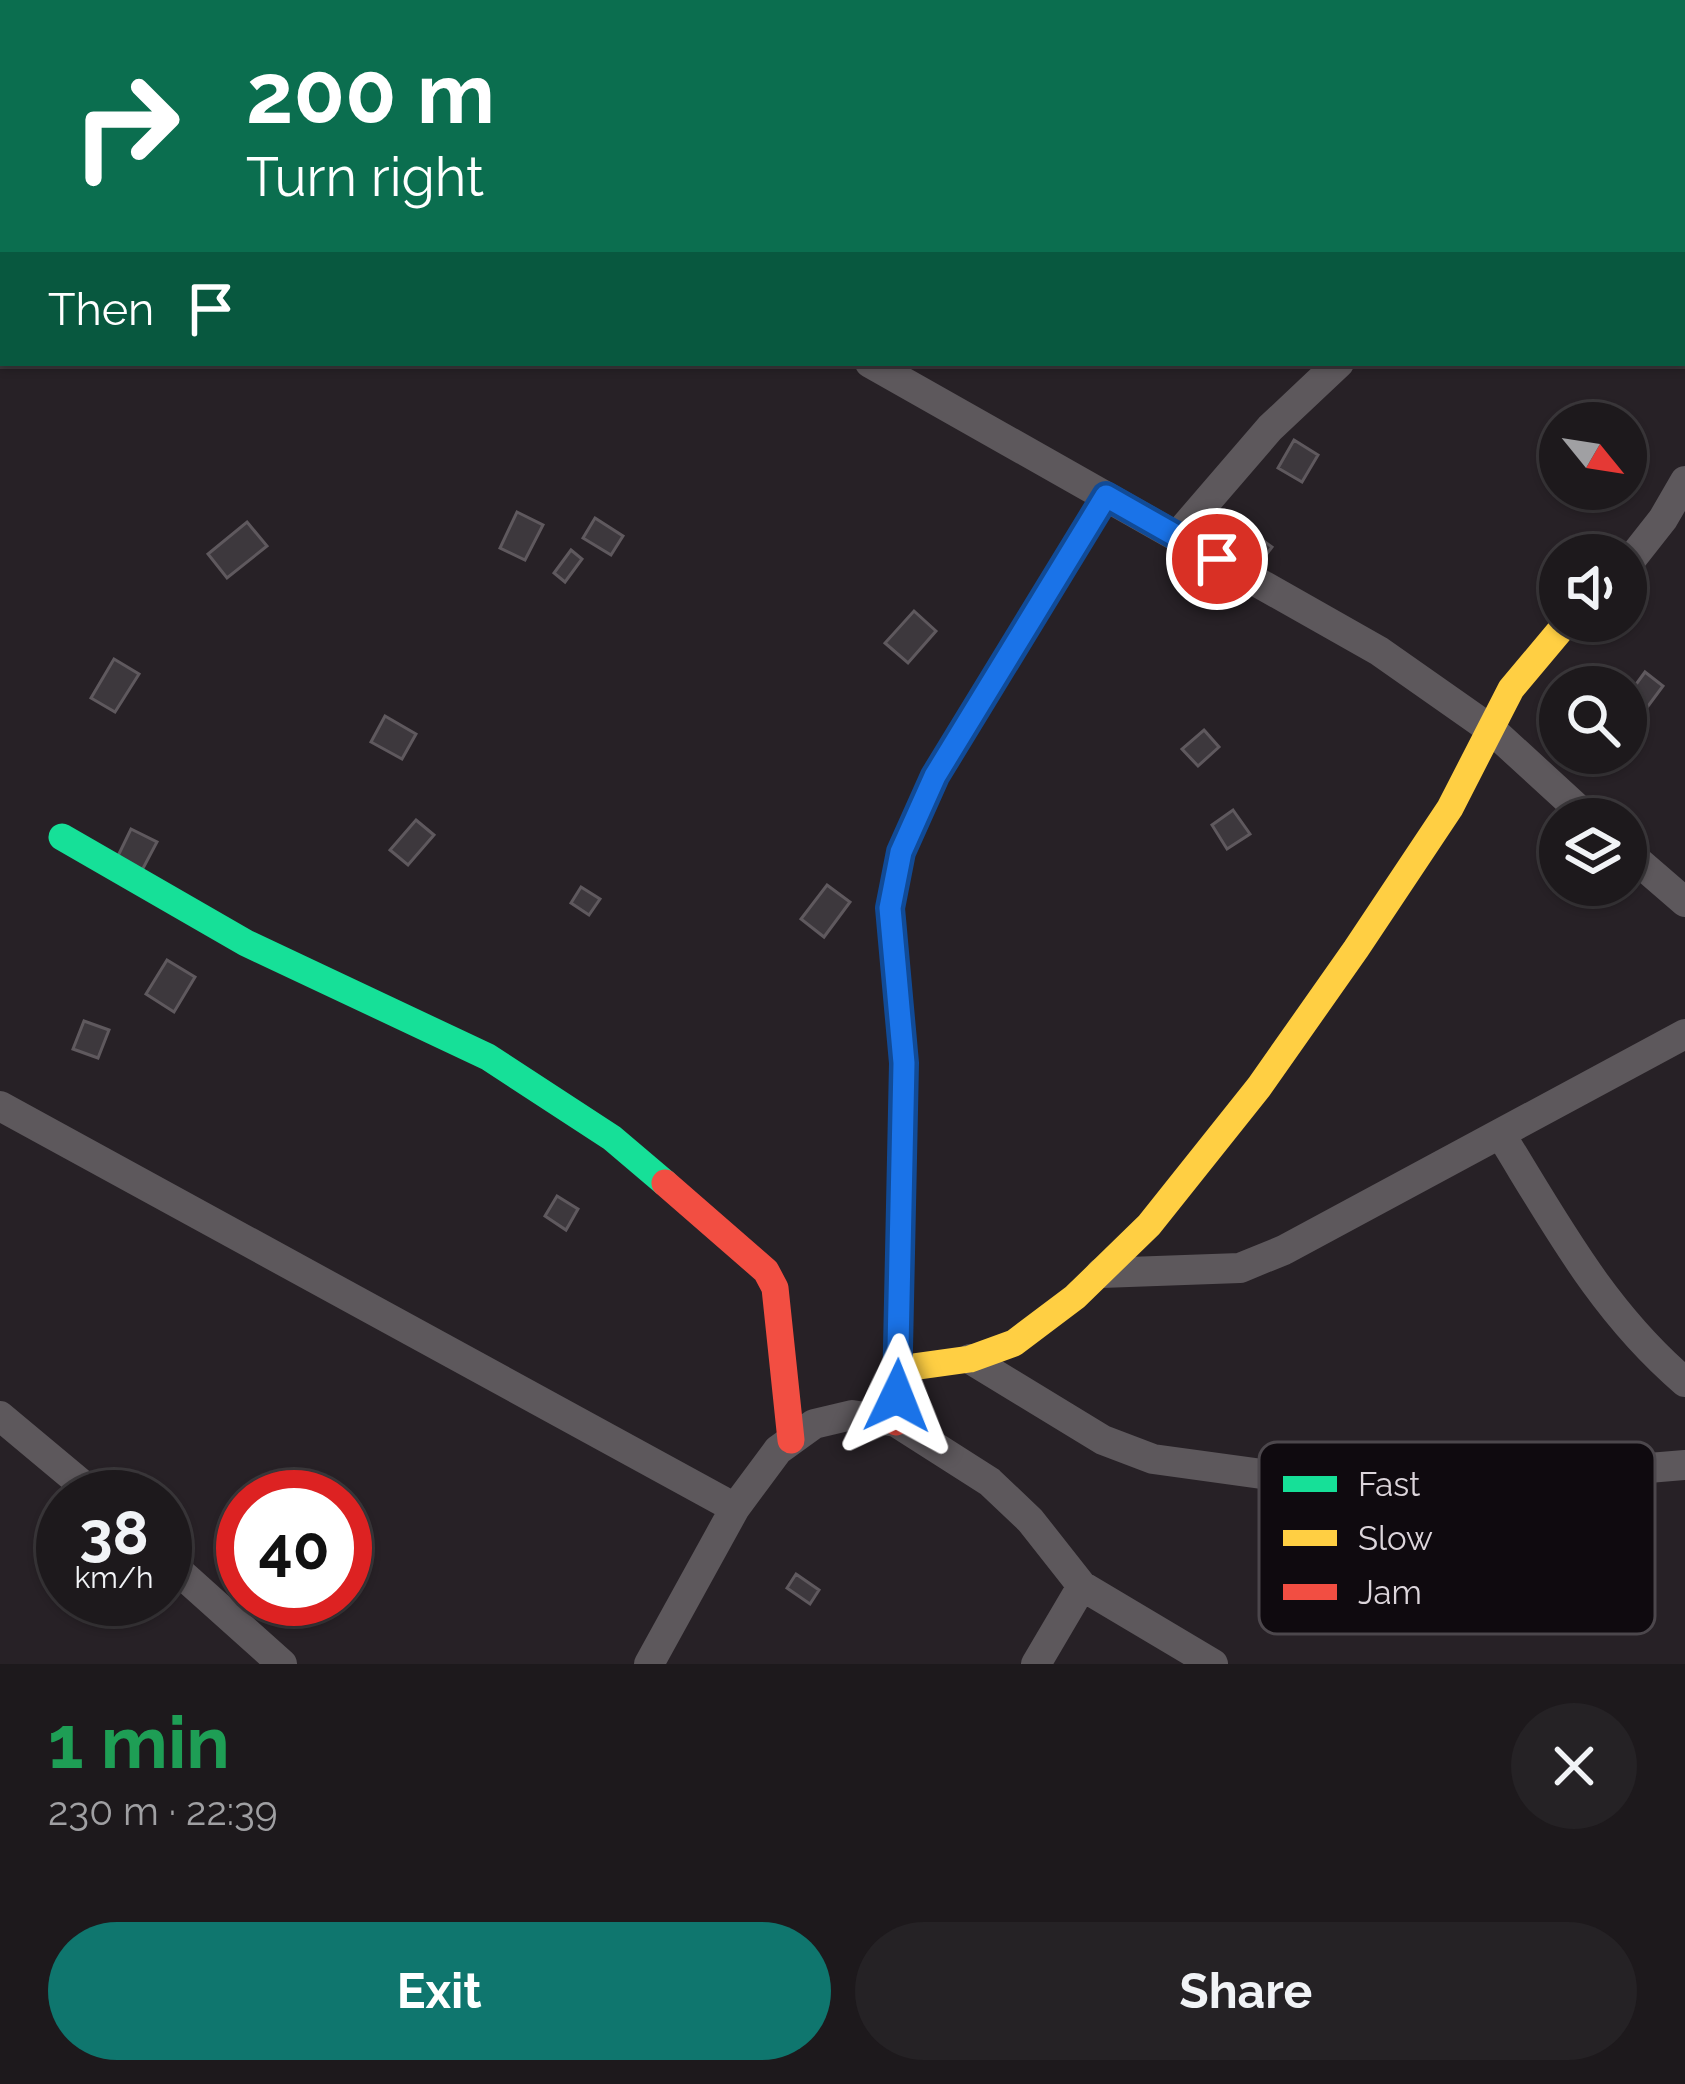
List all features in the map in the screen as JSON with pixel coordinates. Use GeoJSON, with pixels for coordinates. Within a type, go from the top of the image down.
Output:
{"type":"FeatureCollection","features":[{"type":"Feature","properties":{"kind":"street"},"geometry":{"type":"LineString","coordinates":[[875,366],[1378,651],[1492,731],[1566,798]]}},
{"type":"Feature","properties":{"kind":"street"},"geometry":{"type":"LineString","coordinates":[[1177,536],[1270,428],[1336,366]]}},
{"type":"Feature","properties":{"kind":"street"},"geometry":{"type":"LineString","coordinates":[[1647,539],[1685,481]]}},
{"type":"Feature","properties":{"kind":"street"},"geometry":{"type":"LineString","coordinates":[[896,1422],[904,1063],[890,908],[901,852],[935,776],[1106,496]]}},
{"type":"Feature","properties":{"kind":"street"},"geometry":{"type":"LineString","coordinates":[[898,1370],[970,1359],[1014,1343],[1075,1298],[1149,1225],[1258,1087],[1450,808],[1511,689],[1550,642]]}},
{"type":"Feature","properties":{"kind":"street"},"geometry":{"type":"LineString","coordinates":[[62,837],[246,943],[488,1057],[612,1138],[766,1270],[775,1288],[791,1440]]}},
{"type":"Feature","properties":{"kind":"street"},"geometry":{"type":"LineString","coordinates":[[1647,869],[1685,902]]}},
{"type":"Feature","properties":{"kind":"street"},"geometry":{"type":"LineString","coordinates":[[1101,1273],[1240,1268],[1283,1250],[1685,1034]]}},
{"type":"Feature","properties":{"kind":"street"},"geometry":{"type":"LineString","coordinates":[[4,1117],[735,1508]]}},
{"type":"Feature","properties":{"kind":"street"},"geometry":{"type":"LineString","coordinates":[[1501,1135],[1619,1319],[1685,1382]]}},
{"type":"Feature","properties":{"kind":"street"},"geometry":{"type":"LineString","coordinates":[[970,1359],[1103,1440],[1153,1459],[1259,1474]]}},
{"type":"Feature","properties":{"kind":"street"},"geometry":{"type":"LineString","coordinates":[[649,1664],[735,1508],[778,1450],[814,1424],[852,1415],[896,1422],[990,1482],[1030,1520],[1082,1586],[1213,1664]]}},
{"type":"Feature","properties":{"kind":"street"},"geometry":{"type":"LineString","coordinates":[[0,1416],[65,1470]]}},
{"type":"Feature","properties":{"kind":"street"},"geometry":{"type":"LineString","coordinates":[[1655,1467],[1685,1465]]}},
{"type":"Feature","properties":{"kind":"street"},"geometry":{"type":"LineString","coordinates":[[192,1583],[282,1664]]}},
{"type":"Feature","properties":{"kind":"street"},"geometry":{"type":"LineString","coordinates":[[1036,1664],[1082,1586]]}},
{"type":"Feature","properties":{"kind":"building"},"geometry":{"type":"Polygon","coordinates":[[[1294,440],[1318,455],[1302,482],[1278,468],[1294,440]]]}},
{"type":"Feature","properties":{"kind":"building"},"geometry":{"type":"Polygon","coordinates":[[[517,512],[543,525],[525,560],[500,548],[517,512]]]}},
{"type":"Feature","properties":{"kind":"building"},"geometry":{"type":"Polygon","coordinates":[[[595,518],[623,536],[611,555],[583,538],[595,518]]]}},
{"type":"Feature","properties":{"kind":"building"},"geometry":{"type":"Polygon","coordinates":[[[1237,521],[1272,547],[1257,567],[1222,542],[1237,521]]]}},
{"type":"Feature","properties":{"kind":"building"},"geometry":{"type":"Polygon","coordinates":[[[247,522],[267,546],[227,578],[208,554],[247,522]]]}},
{"type":"Feature","properties":{"kind":"building"},"geometry":{"type":"Polygon","coordinates":[[[571,550],[582,559],[565,582],[554,573],[571,550]]]}},
{"type":"Feature","properties":{"kind":"building"},"geometry":{"type":"Polygon","coordinates":[[[914,611],[936,631],[908,663],[885,643],[914,611]]]}},
{"type":"Feature","properties":{"kind":"building"},"geometry":{"type":"Polygon","coordinates":[[[114,659],[139,674],[115,712],[91,698],[114,659]]]}},
{"type":"Feature","properties":{"kind":"building"},"geometry":{"type":"Polygon","coordinates":[[[1647,674],[1663,686],[1647,708],[1647,674]]]}},
{"type":"Feature","properties":{"kind":"building"},"geometry":{"type":"Polygon","coordinates":[[[385,716],[416,734],[402,759],[371,742],[385,716]]]}},
{"type":"Feature","properties":{"kind":"building"},"geometry":{"type":"Polygon","coordinates":[[[1204,730],[1219,747],[1198,766],[1182,749],[1204,730]]]}},
{"type":"Feature","properties":{"kind":"building"},"geometry":{"type":"Polygon","coordinates":[[[1233,810],[1250,834],[1227,849],[1212,825],[1233,810]]]}},
{"type":"Feature","properties":{"kind":"building"},"geometry":{"type":"Polygon","coordinates":[[[416,820],[434,835],[408,865],[390,850],[416,820]]]}},
{"type":"Feature","properties":{"kind":"building"},"geometry":{"type":"Polygon","coordinates":[[[131,829],[157,842],[140,874],[115,862],[131,829]]]}},
{"type":"Feature","properties":{"kind":"building"},"geometry":{"type":"Polygon","coordinates":[[[827,885],[850,902],[824,937],[801,919],[827,885]]]}},
{"type":"Feature","properties":{"kind":"building"},"geometry":{"type":"Polygon","coordinates":[[[581,887],[600,899],[589,915],[571,903],[581,887]]]}},
{"type":"Feature","properties":{"kind":"building"},"geometry":{"type":"Polygon","coordinates":[[[167,960],[195,977],[174,1012],[146,994],[167,960]]]}},
{"type":"Feature","properties":{"kind":"building"},"geometry":{"type":"Polygon","coordinates":[[[84,1021],[109,1030],[98,1058],[73,1049],[84,1021]]]}},
{"type":"Feature","properties":{"kind":"building"},"geometry":{"type":"Polygon","coordinates":[[[557,1196],[578,1209],[566,1230],[545,1216],[557,1196]]]}},
{"type":"Feature","properties":{"kind":"building"},"geometry":{"type":"Polygon","coordinates":[[[796,1574],[819,1590],[810,1604],[787,1588],[796,1574]]]}},
{"type":"Feature","properties":{"kind":"traffic: fast"},"geometry":{"type":"LineString","coordinates":[[62,837],[246,943],[488,1057],[612,1138],[665,1183]]}},
{"type":"Feature","properties":{"kind":"traffic: slow"},"geometry":{"type":"LineString","coordinates":[[898,1369],[970,1359],[1014,1343],[1075,1297],[1149,1225],[1259,1087],[1356,949],[1450,808],[1511,689],[1550,642]]}},
{"type":"Feature","properties":{"kind":"traffic: jam"},"geometry":{"type":"LineString","coordinates":[[896,1422],[904,1063],[890,908],[901,852],[935,776],[1106,496]]}},
{"type":"Feature","properties":{"kind":"traffic: jam"},"geometry":{"type":"LineString","coordinates":[[665,1183],[766,1271],[775,1288],[791,1440]]}},
{"type":"Feature","properties":{"kind":"route"},"geometry":{"type":"LineString","coordinates":[[897,1396],[904,1063],[890,908],[901,852],[935,776],[1106,496],[1217,559]]}}]}
